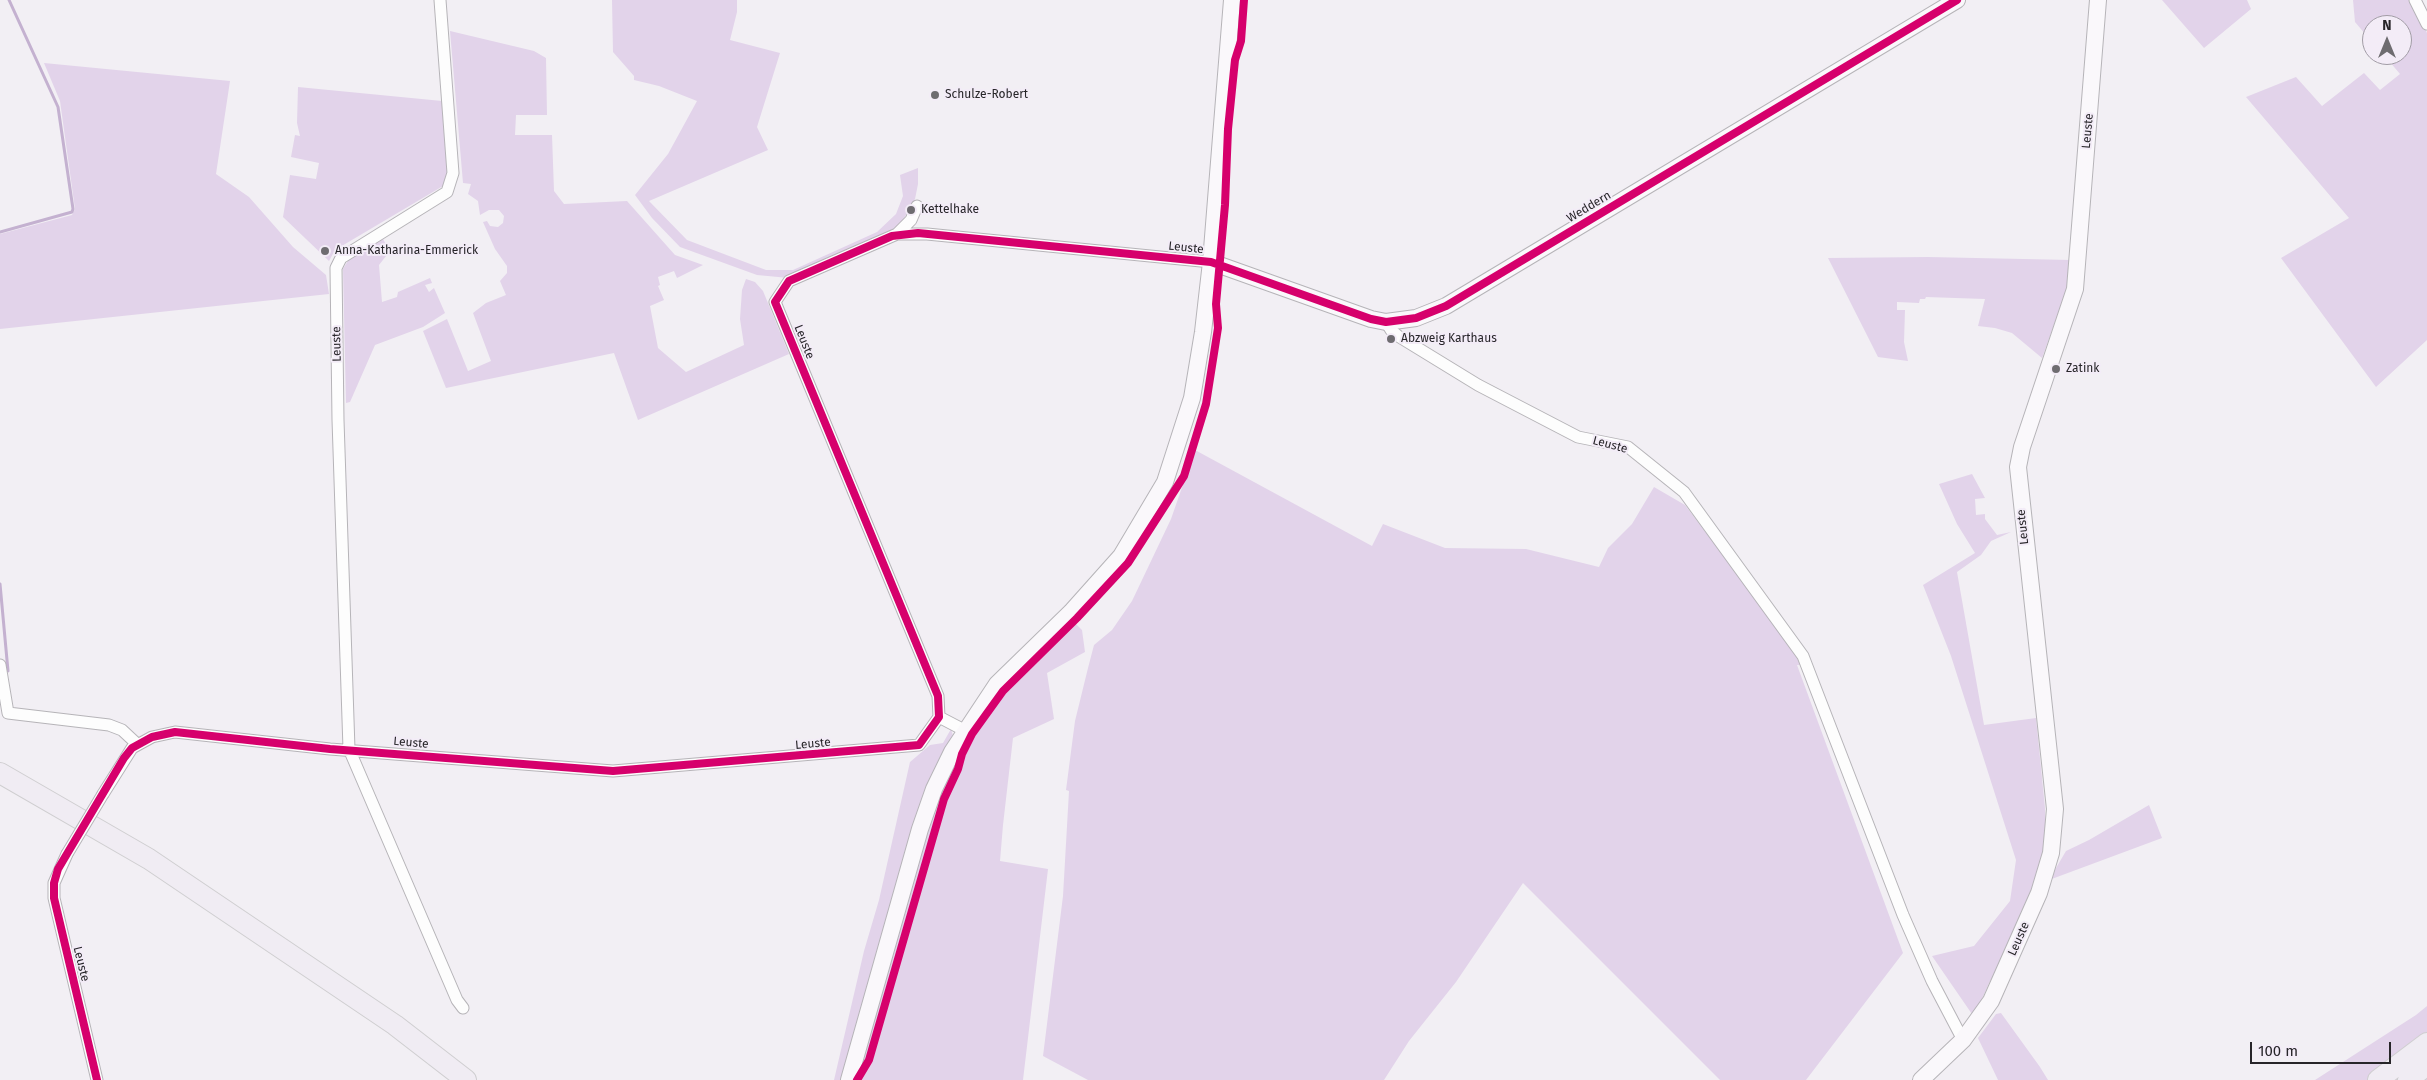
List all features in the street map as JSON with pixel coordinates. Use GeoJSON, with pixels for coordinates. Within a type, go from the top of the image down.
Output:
{"type":"FeatureCollection","features":[{"type":"Feature","properties":{"kind":"highway"},"geometry":{"type":"LineString","coordinates":[[0,773],[149,859],[395,1025],[466,1080]]}},
{"type":"Feature","properties":{"kind":"highway"},"geometry":{"type":"LineString","coordinates":[[2378,1080],[2427,1043]]}},
{"type":"Feature","properties":{"kind":"highway"},"geometry":{"type":"LineString","coordinates":[[2408,1080],[2427,1065]]}},
{"type":"Feature","properties":{"kind":"street","name":"Leuste"},"geometry":{"type":"LineString","coordinates":[[440,0],[453,173],[447,192],[341,258],[336,268],[338,420],[349,750],[462,1008]]}},
{"type":"Feature","properties":{"kind":"street"},"geometry":{"type":"LineString","coordinates":[[849,1080],[934,789],[964,730],[997,684],[1071,612],[1121,556],[1166,482],[1192,398],[1203,332],[1211,262],[1232,0]]}},
{"type":"Feature","properties":{"kind":"street","name":"Weddern"},"geometry":{"type":"LineString","coordinates":[[1211,262],[1357,314],[1386,322],[1416,318],[1446,306],[1956,0]]}},
{"type":"Feature","properties":{"kind":"street","name":"Leuste"},"geometry":{"type":"LineString","coordinates":[[1921,1080],[1963,1040],[1983,1015],[2039,893],[2051,853],[2055,809],[2018,467],[2022,447],[2075,289],[2098,0]]}},
{"type":"Feature","properties":{"kind":"street"},"geometry":{"type":"LineString","coordinates":[[2415,0],[2427,24]]}},
{"type":"Feature","properties":{"kind":"street","name":"Leuste"},"geometry":{"type":"LineString","coordinates":[[898,234],[916,209],[918,221],[928,234]]}},
{"type":"Feature","properties":{"kind":"street","name":"Leuste"},"geometry":{"type":"LineString","coordinates":[[97,1080],[54,898],[54,883],[67,854],[124,758],[137,744],[152,737],[175,732],[349,750],[613,771],[648,770],[919,745],[939,717],[938,696],[775,302],[789,281],[898,234],[928,234],[1211,262]]}},
{"type":"Feature","properties":{"kind":"street","name":"Leuste"},"geometry":{"type":"LineString","coordinates":[[1386,322],[1398,336],[1478,385],[1578,437],[1628,447],[1684,492],[1803,656],[1903,916],[1932,981],[1963,1040]]}},
{"type":"Feature","properties":{"kind":"street"},"geometry":{"type":"LineString","coordinates":[[0,665],[8,713],[109,725],[122,730],[137,744]]}},
{"type":"Feature","properties":{"kind":"street"},"geometry":{"type":"LineString","coordinates":[[939,717],[964,730]]}},
{"type":"Feature","properties":{"kind":"shaded area"},"geometry":{"type":"Polygon","coordinates":[[[612,0],[737,0],[737,12],[730,40],[780,53],[757,127],[768,150],[649,201],[687,240],[766,270],[793,270],[877,232],[896,214],[903,196],[900,175],[918,168],[918,184],[915,199],[899,227],[789,278],[757,275],[680,247],[652,218],[635,195],[668,154],[697,101],[659,86],[634,80],[634,76],[613,52],[612,0]]]}},
{"type":"Feature","properties":{"kind":"shaded area"},"geometry":{"type":"Polygon","coordinates":[[[2162,0],[2247,0],[2251,9],[2204,48],[2162,0]]]}},
{"type":"Feature","properties":{"kind":"shaded area"},"geometry":{"type":"Polygon","coordinates":[[[2353,0],[2411,0],[2427,33],[2427,340],[2376,387],[2281,258],[2349,218],[2246,97],[2296,77],[2322,106],[2364,73],[2380,90],[2400,74],[2392,65],[2412,65],[2412,15],[2362,15],[2362,30],[2355,22],[2353,0]]]}},
{"type":"Feature","properties":{"kind":"shaded area"},"geometry":{"type":"Polygon","coordinates":[[[450,31],[534,51],[546,58],[547,115],[516,115],[515,135],[552,135],[554,191],[564,204],[627,201],[675,255],[703,265],[677,278],[674,271],[658,277],[660,285],[658,286],[664,300],[650,306],[658,348],[686,372],[744,345],[740,319],[742,290],[746,279],[755,282],[763,291],[789,354],[638,420],[614,353],[446,388],[423,331],[447,319],[468,371],[491,361],[473,313],[486,303],[506,295],[500,281],[507,273],[507,266],[495,249],[483,222],[487,221],[490,226],[498,227],[503,223],[504,216],[499,210],[489,210],[480,215],[478,201],[468,194],[471,184],[463,183],[450,31]]]}},
{"type":"Feature","properties":{"kind":"shaded area"},"geometry":{"type":"Polygon","coordinates":[[[44,63],[230,81],[216,174],[249,197],[293,247],[326,275],[329,294],[0,329],[0,234],[72,215],[75,209],[60,101],[44,63]]]}},
{"type":"Feature","properties":{"kind":"shaded area"},"geometry":{"type":"Polygon","coordinates":[[[298,87],[442,101],[448,176],[443,186],[335,250],[329,261],[283,217],[290,175],[316,179],[319,163],[291,157],[295,135],[300,136],[297,123],[298,87]]]}},
{"type":"Feature","properties":{"kind":"shaded area"},"geometry":{"type":"Polygon","coordinates":[[[383,239],[390,251],[379,265],[382,302],[397,297],[398,292],[430,278],[432,283],[425,285],[429,292],[434,288],[445,313],[423,327],[375,345],[350,402],[346,403],[343,269],[349,259],[383,239]]]}},
{"type":"Feature","properties":{"kind":"shaded area"},"geometry":{"type":"Polygon","coordinates":[[[1928,257],[2071,260],[2067,289],[2042,358],[2012,333],[1978,326],[1985,299],[1926,297],[1925,299],[1920,299],[1919,303],[1897,302],[1897,310],[1905,310],[1904,342],[1908,361],[1878,357],[1828,258],[1928,257]]]}},
{"type":"Feature","properties":{"kind":"shaded area"},"geometry":{"type":"Polygon","coordinates":[[[1195,450],[1372,546],[1383,524],[1445,548],[1526,549],[1599,567],[1608,548],[1632,524],[1654,487],[1685,505],[1795,650],[1800,665],[1797,665],[1903,953],[1806,1080],[1720,1080],[1523,883],[1456,982],[1409,1041],[1384,1080],[1088,1080],[1043,1056],[1063,896],[1069,791],[1066,790],[1075,721],[1088,668],[1094,645],[1112,630],[1132,601],[1171,519],[1195,450]]]}},
{"type":"Feature","properties":{"kind":"shaded area"},"geometry":{"type":"Polygon","coordinates":[[[1972,474],[1985,498],[1975,499],[1976,515],[1985,514],[1985,519],[1997,535],[2011,532],[1991,541],[1981,555],[1957,572],[1984,725],[2036,718],[2045,808],[2046,853],[2013,942],[1989,983],[1974,1017],[1932,956],[1974,946],[2010,901],[2016,860],[1951,656],[1923,585],[1975,553],[1957,524],[1939,484],[1972,474]]]}},
{"type":"Feature","properties":{"kind":"shaded area"},"geometry":{"type":"Polygon","coordinates":[[[1069,623],[1075,623],[1082,630],[1085,652],[1047,673],[1054,719],[1013,738],[1003,825],[1000,861],[1048,869],[1023,1080],[857,1080],[925,832],[942,784],[992,699],[1069,623]]]}},
{"type":"Feature","properties":{"kind":"shaded area"},"geometry":{"type":"Polygon","coordinates":[[[951,729],[953,736],[844,1080],[834,1080],[864,951],[879,900],[910,762],[930,745],[943,743],[951,729]]]}},
{"type":"Feature","properties":{"kind":"shaded area"},"geometry":{"type":"Polygon","coordinates":[[[2149,805],[2162,838],[2049,880],[2066,851],[2089,840],[2149,805]]]}},
{"type":"Feature","properties":{"kind":"shaded area"},"geometry":{"type":"Polygon","coordinates":[[[2427,1006],[2427,1080],[2315,1080],[2416,1015],[2427,1006]]]}},
{"type":"Feature","properties":{"kind":"shaded area"},"geometry":{"type":"Polygon","coordinates":[[[2001,1013],[2048,1080],[1998,1080],[1978,1038],[1996,1014],[2001,1013]]]}},
{"type":"Feature","properties":{"kind":"waterway"},"geometry":{"type":"LineString","coordinates":[[0,232],[72,212],[73,209],[58,107],[9,0]]}},
{"type":"Feature","properties":{"kind":"waterway"},"geometry":{"type":"LineString","coordinates":[[0,584],[8,671]]}},
{"type":"Feature","properties":{"kind":"cycle path"},"geometry":{"type":"LineString","coordinates":[[857,1080],[869,1060],[944,799],[972,734],[1003,691],[1077,618],[1128,563],[1184,476],[1206,404],[1218,328],[1216,304],[1225,205],[1228,129],[1235,60],[1241,41],[1244,0]]}},
{"type":"Feature","properties":{"kind":"cycle path"},"geometry":{"type":"LineString","coordinates":[[97,1080],[54,898],[54,883],[58,869],[124,758],[132,748],[152,737],[175,732],[330,749],[613,771],[919,745],[939,717],[938,696],[775,302],[789,281],[892,236],[918,233],[1211,262],[1371,319],[1386,322],[1416,318],[1446,306],[1957,0]]}},
{"type":"Feature","properties":{"kind":"place","name":"Schulze-Robert"},"geometry":{"type":"Point","coordinates":[935,95]}},
{"type":"Feature","properties":{"kind":"place","name":"Kettelhake"},"geometry":{"type":"Point","coordinates":[911,210]}},
{"type":"Feature","properties":{"kind":"place","name":"Anna-Katharina-Emmerick"},"geometry":{"type":"Point","coordinates":[325,251]}},
{"type":"Feature","properties":{"kind":"place","name":"Abzweig Karthaus"},"geometry":{"type":"Point","coordinates":[1391,339]}},
{"type":"Feature","properties":{"kind":"place","name":"Zatink"},"geometry":{"type":"Point","coordinates":[2056,369]}}]}
